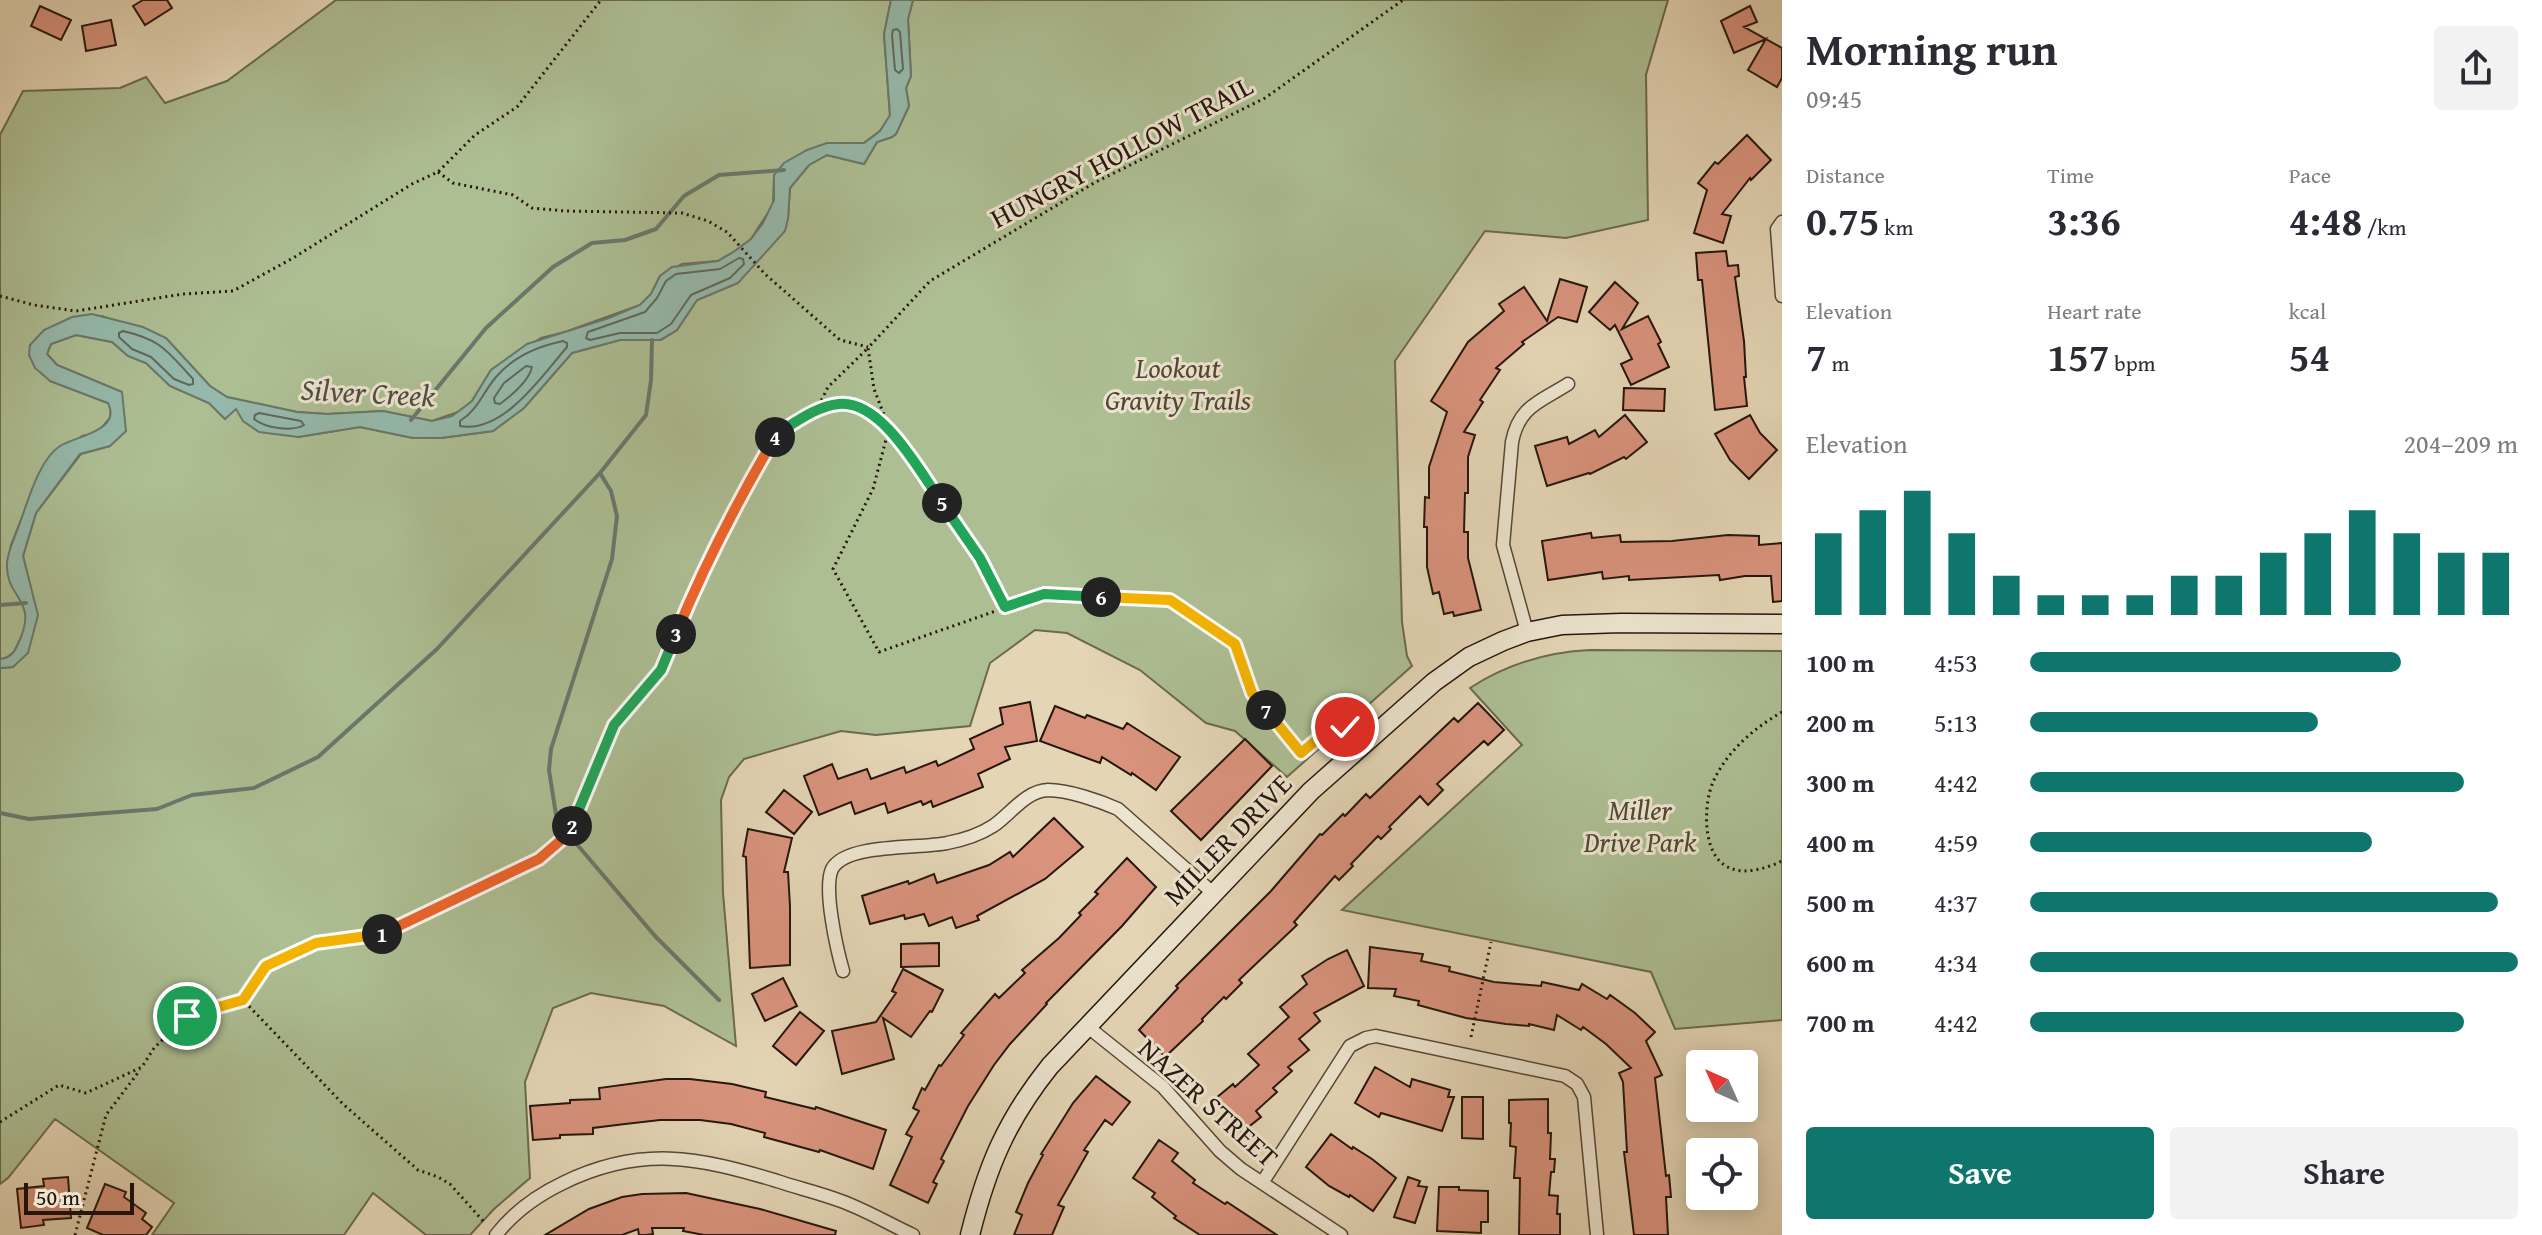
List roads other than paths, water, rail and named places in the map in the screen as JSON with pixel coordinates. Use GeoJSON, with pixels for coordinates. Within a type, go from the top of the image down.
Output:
{"type":"FeatureCollection","features":[{"type":"Feature","properties":{"kind":"street"},"geometry":{"type":"LineString","coordinates":[[1782,222],[1777,229],[1782,296]]}},
{"type":"Feature","properties":{"kind":"street"},"geometry":{"type":"LineString","coordinates":[[1527,632],[1503,545],[1514,427],[1522,413],[1568,384]]}},
{"type":"Feature","properties":{"kind":"street","name":"MILLER DRIVE"},"geometry":{"type":"LineString","coordinates":[[970,1235],[989,1169],[1007,1128],[1041,1078],[1311,791],[1450,669],[1483,650],[1527,632],[1585,623],[1782,624]]}},
{"type":"Feature","properties":{"kind":"street"},"geometry":{"type":"LineString","coordinates":[[843,971],[833,932],[830,877],[837,862],[854,853],[940,845],[974,836],[995,825],[1023,800],[1048,790],[1118,809],[1213,893]]}},
{"type":"Feature","properties":{"kind":"street","name":"NAZER STREET"},"geometry":{"type":"LineString","coordinates":[[1088,1027],[1163,1087],[1220,1151],[1341,1235]]}},
{"type":"Feature","properties":{"kind":"street"},"geometry":{"type":"LineString","coordinates":[[1262,1183],[1350,1046],[1376,1036],[1565,1076],[1577,1084],[1584,1097],[1597,1235]]}},
{"type":"Feature","properties":{"kind":"street"},"geometry":{"type":"LineString","coordinates":[[496,1235],[534,1201],[577,1177],[611,1165],[665,1158],[728,1166],[841,1201],[913,1235]]}},
{"type":"Feature","properties":{"kind":"water"},"geometry":{"type":"Polygon","coordinates":[[[891,0],[913,0],[908,19],[911,76],[906,88],[909,106],[896,134],[877,142],[864,164],[827,155],[809,165],[790,188],[785,231],[738,283],[697,300],[677,330],[660,340],[620,340],[572,353],[524,408],[493,431],[441,438],[413,438],[360,427],[298,437],[259,432],[243,421],[236,409],[225,419],[209,403],[170,386],[146,363],[128,356],[112,342],[76,335],[51,344],[47,354],[57,365],[122,392],[126,431],[110,446],[80,454],[36,513],[23,556],[38,615],[28,653],[13,667],[0,668],[0,659],[13,652],[24,629],[24,608],[11,585],[7,563],[34,484],[52,453],[60,446],[103,426],[111,412],[108,403],[50,381],[35,368],[29,355],[30,345],[44,330],[72,317],[92,314],[143,327],[166,338],[210,386],[227,397],[297,412],[383,411],[432,421],[452,416],[472,401],[491,370],[527,344],[640,305],[651,294],[660,276],[672,267],[718,261],[751,239],[774,200],[774,175],[784,163],[827,143],[864,143],[880,131],[890,115],[884,34],[891,0]]]}},
{"type":"Feature","properties":{"kind":"waterway","name":"Silver Creek"},"geometry":{"type":"LineString","coordinates":[[411,420],[486,328],[553,267],[592,243],[625,240],[656,229],[684,196],[719,175],[784,170]]}},
{"type":"Feature","properties":{"kind":"waterway"},"geometry":{"type":"LineString","coordinates":[[0,813],[29,819],[157,809],[192,795],[254,788],[318,757],[437,649],[600,473],[646,415],[652,340]]}},
{"type":"Feature","properties":{"kind":"waterway"},"geometry":{"type":"LineString","coordinates":[[600,473],[611,491],[617,516],[612,559],[551,749],[549,770],[557,821],[655,936],[719,1000]]}},
{"type":"Feature","properties":{"kind":"waterway"},"geometry":{"type":"LineString","coordinates":[[0,605],[26,603]]}},
{"type":"Feature","properties":{"kind":"park label","name":"Lookout Gravity Trails"},"geometry":{"type":"Point","coordinates":[1178,383]}},
{"type":"Feature","properties":{"kind":"park label","name":"Miller Drive Park"},"geometry":{"type":"Point","coordinates":[1640,825]}}]}
